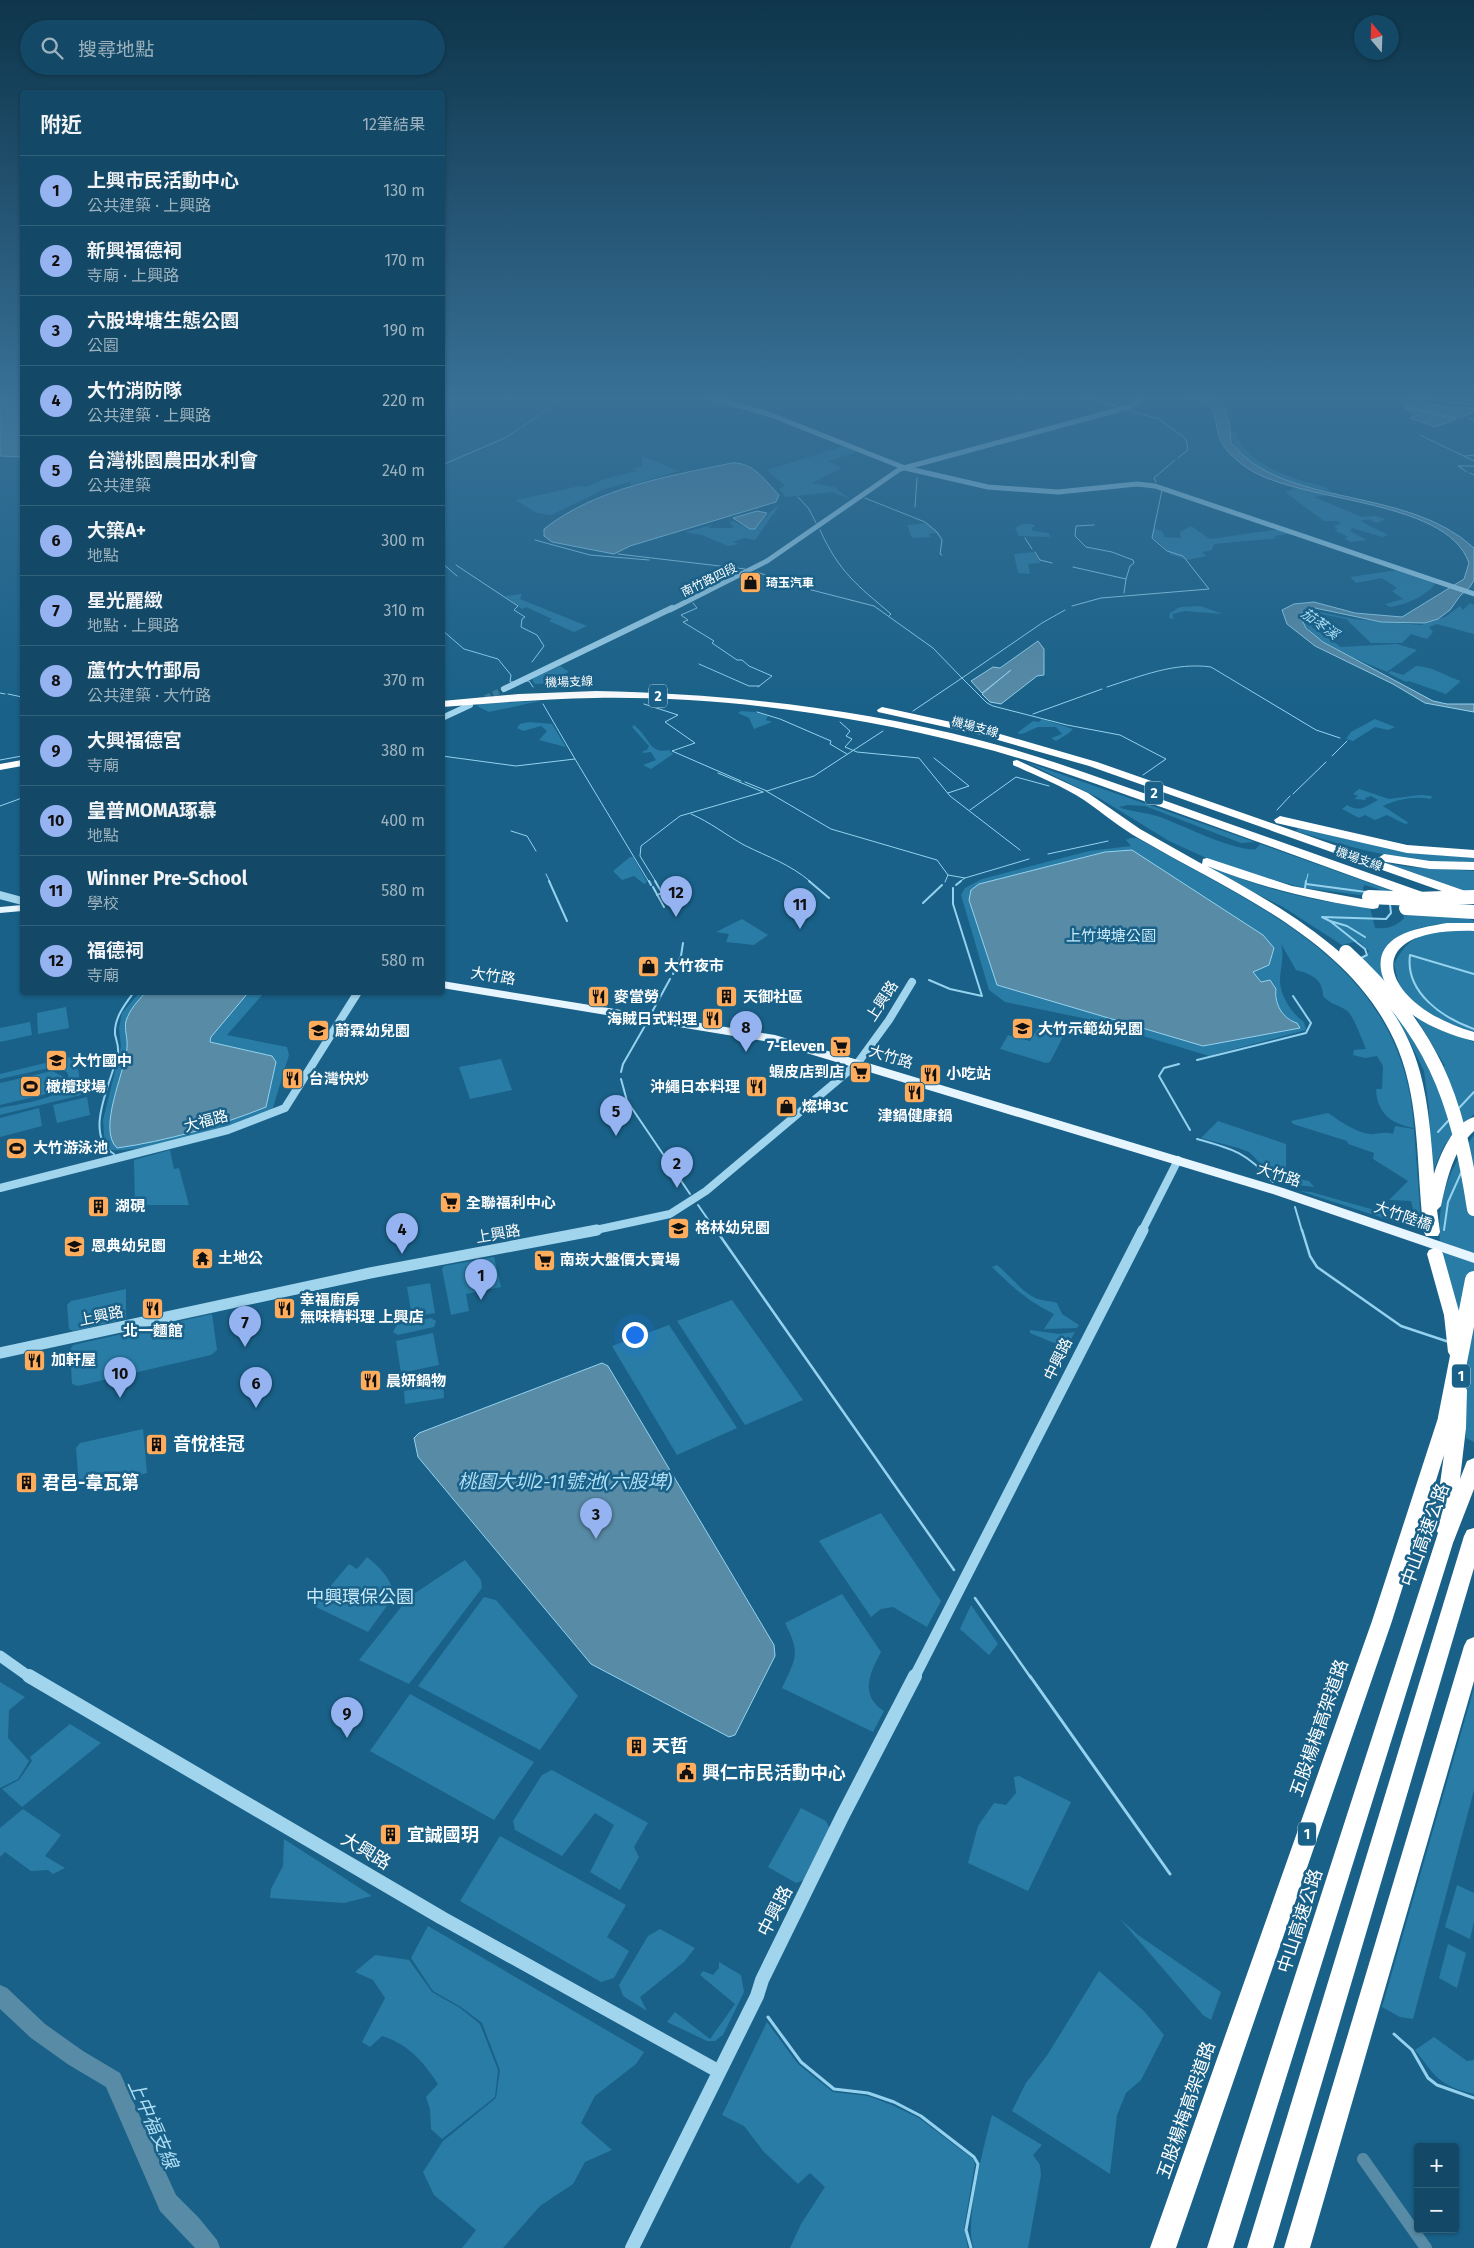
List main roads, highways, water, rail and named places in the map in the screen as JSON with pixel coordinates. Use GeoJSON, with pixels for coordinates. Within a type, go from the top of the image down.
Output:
{"type":"FeatureCollection","features":[{"type":"Feature","properties":{"kind":"highway","name":"機場支線"},"geometry":{"type":"LineString","coordinates":[[445,698],[536,690],[638,689],[726,692],[828,704],[914,720],[1039,753],[1474,907]]}},
{"type":"Feature","properties":{"kind":"highway","name":"機場支線"},"geometry":{"type":"LineString","coordinates":[[445,704],[580,694],[664,696],[786,705],[872,719],[950,735],[1050,764],[1474,914]]}},
{"type":"Feature","properties":{"kind":"highway"},"geometry":{"type":"LineString","coordinates":[[828,704],[909,715],[979,730],[1050,750],[1474,897]]}},
{"type":"Feature","properties":{"kind":"highway"},"geometry":{"type":"LineString","coordinates":[[872,719],[1009,760],[1084,795],[1175,848],[1237,874],[1302,894],[1474,914]]}},
{"type":"Feature","properties":{"kind":"highway"},"geometry":{"type":"LineString","coordinates":[[0,767],[20,763]]}},
{"type":"Feature","properties":{"kind":"highway"},"geometry":{"type":"LineString","coordinates":[[0,775],[20,771]]}},
{"type":"Feature","properties":{"kind":"highway"},"geometry":{"type":"LineString","coordinates":[[1144,782],[1292,823],[1408,849],[1474,854]]}},
{"type":"Feature","properties":{"kind":"highway"},"geometry":{"type":"LineString","coordinates":[[1084,795],[1142,835],[1306,924],[1346,952],[1395,999],[1429,1050],[1451,1101],[1468,1159],[1474,1209]]}},
{"type":"Feature","properties":{"kind":"highway"},"geometry":{"type":"LineString","coordinates":[[1275,828],[1381,858],[1430,865],[1474,866]]}},
{"type":"Feature","properties":{"kind":"highway"},"geometry":{"type":"LineString","coordinates":[[1238,888],[1287,918],[1318,942],[1369,989],[1382,1007],[1405,1049],[1417,1089],[1431,1226],[1440,1176],[1462,1132],[1474,1122]]}},
{"type":"Feature","properties":{"kind":"highway"},"geometry":{"type":"LineString","coordinates":[[1371,901],[1474,897]]}},
{"type":"Feature","properties":{"kind":"highway"},"geometry":{"type":"LineString","coordinates":[[1474,927],[1446,926],[1416,933],[1403,940],[1391,951],[1386,966],[1387,975],[1393,985],[1416,1010],[1432,1021],[1474,1037]]}},
{"type":"Feature","properties":{"kind":"highway"},"geometry":{"type":"LineString","coordinates":[[1435,1254],[1452,1316],[1457,1347],[1457,1428],[1446,1501],[1443,1543]]}},
{"type":"Feature","properties":{"kind":"highway"},"geometry":{"type":"LineString","coordinates":[[1447,1418],[1474,1280]]}},
{"type":"Feature","properties":{"kind":"highway","name":"五股楊梅高架道路"},"geometry":{"type":"LineString","coordinates":[[1163,2248],[1379,1630],[1474,1334]]}},
{"type":"Feature","properties":{"kind":"highway","name":"中山高速公路"},"geometry":{"type":"LineString","coordinates":[[1220,2248],[1443,1543],[1474,1466]]}},
{"type":"Feature","properties":{"kind":"highway"},"geometry":{"type":"LineString","coordinates":[[1260,2248],[1474,1536]]}},
{"type":"Feature","properties":{"kind":"highway"},"geometry":{"type":"LineString","coordinates":[[1297,2248],[1474,1646]]}},
{"type":"Feature","properties":{"kind":"main road"},"geometry":{"type":"LineString","coordinates":[[0,910],[20,908]]}},
{"type":"Feature","properties":{"kind":"main road","name":"大竹路"},"geometry":{"type":"LineString","coordinates":[[445,984],[758,1034],[1178,1160],[1320,1206]]}},
{"type":"Feature","properties":{"kind":"main road","name":"大竹陸橋"},"geometry":{"type":"LineString","coordinates":[[1320,1206],[1474,1258]]}},
{"type":"Feature","properties":{"kind":"water"},"geometry":{"type":"Polygon","coordinates":[[[592,501],[776,501],[630,546],[614,554],[552,542],[544,536],[544,529],[592,501]]]}},
{"type":"Feature","properties":{"kind":"water"},"geometry":{"type":"Polygon","coordinates":[[[1353,501],[1367,501],[1381,504],[1415,514],[1446,528],[1474,548],[1474,580],[1450,610],[1438,619],[1425,623],[1381,622],[1315,608],[1299,614],[1306,628],[1323,642],[1433,701],[1447,704],[1474,704],[1474,712],[1425,703],[1393,684],[1315,646],[1287,624],[1282,610],[1294,604],[1314,602],[1355,613],[1402,617],[1464,579],[1469,563],[1455,541],[1431,525],[1400,513],[1353,501]]]}},
{"type":"Feature","properties":{"kind":"water"},"geometry":{"type":"Polygon","coordinates":[[[757,511],[767,513],[755,529],[750,529],[733,518],[757,511]]]}},
{"type":"Feature","properties":{"kind":"water"},"geometry":{"type":"Polygon","coordinates":[[[1038,641],[1044,649],[1044,675],[1037,676],[1001,704],[990,702],[982,694],[1011,670],[982,693],[971,681],[993,667],[1000,668],[1038,641]]]}},
{"type":"Feature","properties":{"kind":"water","name":"上竹埤塘公園"},"geometry":{"type":"Polygon","coordinates":[[[1132,850],[1263,935],[1274,948],[1269,965],[1253,972],[1261,982],[1270,980],[1276,989],[1276,1000],[1280,1010],[1297,1023],[1300,1028],[1203,1046],[997,985],[969,900],[971,890],[979,884],[1105,852],[1132,850]]]}},
{"type":"Feature","properties":{"kind":"water"},"geometry":{"type":"Polygon","coordinates":[[[143,995],[246,995],[211,1037],[210,1042],[272,1056],[276,1062],[266,1107],[193,1132],[117,1148],[112,1139],[110,1128],[111,1114],[127,1048],[126,1021],[143,995]]]}},
{"type":"Feature","properties":{"kind":"water","name":"桃園大圳2-11號池(六股埤)"},"geometry":{"type":"Polygon","coordinates":[[[602,1363],[608,1366],[774,1645],[775,1656],[735,1735],[729,1737],[591,1664],[418,1457],[414,1438],[419,1433],[602,1363]]]}},
{"type":"Feature","properties":{"kind":"waterway"},"geometry":{"type":"LineString","coordinates":[[802,501],[809,509],[816,523]]}},
{"type":"Feature","properties":{"kind":"waterway"},"geometry":{"type":"LineString","coordinates":[[872,501],[925,522],[937,532],[942,540],[940,554],[942,555]]}},
{"type":"Feature","properties":{"kind":"waterway"},"geometry":{"type":"LineString","coordinates":[[915,501],[915,507]]}},
{"type":"Feature","properties":{"kind":"waterway"},"geometry":{"type":"LineString","coordinates":[[1072,606],[1101,598],[1209,589],[1183,556],[1167,551],[1152,538],[1160,501]]}},
{"type":"Feature","properties":{"kind":"waterway"},"geometry":{"type":"LineString","coordinates":[[1094,525],[1076,526],[1075,536],[1086,547],[1112,552],[1133,560],[1134,563],[1130,566],[1126,579]]}},
{"type":"Feature","properties":{"kind":"waterway"},"geometry":{"type":"LineString","coordinates":[[820,530],[834,557],[850,577],[891,614],[889,616]]}},
{"type":"Feature","properties":{"kind":"waterway"},"geometry":{"type":"LineString","coordinates":[[1025,538],[1032,549]]}},
{"type":"Feature","properties":{"kind":"waterway"},"geometry":{"type":"LineString","coordinates":[[535,540],[590,555],[649,560]]}},
{"type":"Feature","properties":{"kind":"waterway"},"geometry":{"type":"LineString","coordinates":[[1035,552],[1040,560],[1052,563]]}},
{"type":"Feature","properties":{"kind":"waterway"},"geometry":{"type":"LineString","coordinates":[[618,554],[745,569]]}},
{"type":"Feature","properties":{"kind":"waterway"},"geometry":{"type":"LineString","coordinates":[[456,565],[518,606],[514,610],[525,617],[522,619],[521,627],[537,635],[544,646],[532,662]]}},
{"type":"Feature","properties":{"kind":"waterway"},"geometry":{"type":"LineString","coordinates":[[445,566],[457,576]]}},
{"type":"Feature","properties":{"kind":"waterway"},"geometry":{"type":"LineString","coordinates":[[1073,567],[1126,579]]}},
{"type":"Feature","properties":{"kind":"waterway"},"geometry":{"type":"LineString","coordinates":[[757,572],[796,586],[874,606],[933,648],[962,678]]}},
{"type":"Feature","properties":{"kind":"waterway"},"geometry":{"type":"LineString","coordinates":[[1124,593],[1126,579]]}},
{"type":"Feature","properties":{"kind":"waterway"},"geometry":{"type":"LineString","coordinates":[[693,603],[697,608],[681,615],[688,620],[683,622],[714,641],[712,643],[737,660],[742,660],[749,666],[772,676],[758,687]]}},
{"type":"Feature","properties":{"kind":"waterway"},"geometry":{"type":"LineString","coordinates":[[962,678],[1042,623],[1065,610]]}},
{"type":"Feature","properties":{"kind":"waterway"},"geometry":{"type":"LineString","coordinates":[[445,633],[464,649],[498,659],[511,675],[510,682],[513,682]]}},
{"type":"Feature","properties":{"kind":"waterway"},"geometry":{"type":"LineString","coordinates":[[699,664],[749,686],[759,686]]}},
{"type":"Feature","properties":{"kind":"waterway"},"geometry":{"type":"LineString","coordinates":[[1107,687],[1171,668],[1184,666],[1211,667],[1316,730],[1340,738]]}},
{"type":"Feature","properties":{"kind":"waterway"},"geometry":{"type":"LineString","coordinates":[[913,711],[962,678]]}},
{"type":"Feature","properties":{"kind":"waterway"},"geometry":{"type":"LineString","coordinates":[[962,678],[987,703],[993,706],[1067,725],[1120,735],[1166,759],[1143,775]]}},
{"type":"Feature","properties":{"kind":"waterway"},"geometry":{"type":"LineString","coordinates":[[526,681],[529,681],[533,687]]}},
{"type":"Feature","properties":{"kind":"waterway"},"geometry":{"type":"LineString","coordinates":[[1033,714],[1102,689]]}},
{"type":"Feature","properties":{"kind":"waterway"},"geometry":{"type":"LineString","coordinates":[[0,693],[5,694]]}},
{"type":"Feature","properties":{"kind":"waterway"},"geometry":{"type":"LineString","coordinates":[[8,694],[20,697]]}},
{"type":"Feature","properties":{"kind":"waterway"},"geometry":{"type":"LineString","coordinates":[[543,704],[575,759]]}},
{"type":"Feature","properties":{"kind":"waterway"},"geometry":{"type":"LineString","coordinates":[[644,704],[678,715],[665,722],[695,743],[672,751],[741,781]]}},
{"type":"Feature","properties":{"kind":"waterway"},"geometry":{"type":"LineString","coordinates":[[757,712],[780,719],[831,741],[830,744],[847,754]]}},
{"type":"Feature","properties":{"kind":"waterway"},"geometry":{"type":"LineString","coordinates":[[840,722],[850,731],[846,736],[852,739],[845,747],[853,750]]}},
{"type":"Feature","properties":{"kind":"waterway"},"geometry":{"type":"LineString","coordinates":[[853,750],[883,731]]}},
{"type":"Feature","properties":{"kind":"waterway"},"geometry":{"type":"LineString","coordinates":[[1332,756],[1347,741]]}},
{"type":"Feature","properties":{"kind":"waterway"},"geometry":{"type":"LineString","coordinates":[[745,782],[767,791],[814,776],[853,750]]}},
{"type":"Feature","properties":{"kind":"waterway"},"geometry":{"type":"LineString","coordinates":[[853,750],[919,758],[950,796],[1020,850]]}},
{"type":"Feature","properties":{"kind":"waterway"},"geometry":{"type":"LineString","coordinates":[[0,760],[20,756]]}},
{"type":"Feature","properties":{"kind":"waterway"},"geometry":{"type":"LineString","coordinates":[[445,756],[516,766],[575,759]]}},
{"type":"Feature","properties":{"kind":"waterway"},"geometry":{"type":"LineString","coordinates":[[934,758],[969,786],[948,793]]}},
{"type":"Feature","properties":{"kind":"waterway"},"geometry":{"type":"LineString","coordinates":[[575,759],[649,882]]}},
{"type":"Feature","properties":{"kind":"waterway"},"geometry":{"type":"LineString","coordinates":[[1293,794],[1326,762]]}},
{"type":"Feature","properties":{"kind":"waterway"},"geometry":{"type":"LineString","coordinates":[[656,882],[640,856],[641,846],[680,816],[763,792],[718,773]]}},
{"type":"Feature","properties":{"kind":"waterway"},"geometry":{"type":"LineString","coordinates":[[970,810],[1016,777],[1049,786]]}},
{"type":"Feature","properties":{"kind":"waterway"},"geometry":{"type":"LineString","coordinates":[[766,791],[831,829],[937,860],[948,875]]}},
{"type":"Feature","properties":{"kind":"waterway"},"geometry":{"type":"LineString","coordinates":[[1277,810],[1290,796]]}},
{"type":"Feature","properties":{"kind":"waterway"},"geometry":{"type":"LineString","coordinates":[[0,806],[20,799]]}},
{"type":"Feature","properties":{"kind":"waterway"},"geometry":{"type":"LineString","coordinates":[[691,814],[744,845],[787,865],[811,882]]}},
{"type":"Feature","properties":{"kind":"waterway"},"geometry":{"type":"LineString","coordinates":[[511,831],[527,836],[536,851]]}},
{"type":"Feature","properties":{"kind":"waterway"},"geometry":{"type":"LineString","coordinates":[[1048,854],[1108,841]]}},
{"type":"Feature","properties":{"kind":"waterway"},"geometry":{"type":"LineString","coordinates":[[965,878],[1029,859]]}},
{"type":"Feature","properties":{"kind":"waterway"},"geometry":{"type":"LineString","coordinates":[[546,874],[550,882]]}},
{"type":"Feature","properties":{"kind":"waterway"},"geometry":{"type":"LineString","coordinates":[[1306,882],[1308,874]]}},
{"type":"Feature","properties":{"kind":"waterway"},"geometry":{"type":"LineString","coordinates":[[945,882],[948,875]]}},
{"type":"Feature","properties":{"kind":"waterway"},"geometry":{"type":"LineString","coordinates":[[948,875],[965,878]]}},
{"type":"Feature","properties":{"kind":"waterway"},"geometry":{"type":"LineString","coordinates":[[959,882],[965,878]]}},
{"type":"Feature","properties":{"kind":"waterway"},"geometry":{"type":"LineString","coordinates":[[549,881],[567,921]]}},
{"type":"Feature","properties":{"kind":"waterway"},"geometry":{"type":"LineString","coordinates":[[649,881],[651,885]]}},
{"type":"Feature","properties":{"kind":"waterway"},"geometry":{"type":"LineString","coordinates":[[655,881],[662,893],[657,895]]}},
{"type":"Feature","properties":{"kind":"waterway"},"geometry":{"type":"LineString","coordinates":[[809,881],[829,898]]}},
{"type":"Feature","properties":{"kind":"waterway"},"geometry":{"type":"LineString","coordinates":[[956,885],[961,881]]}},
{"type":"Feature","properties":{"kind":"waterway"},"geometry":{"type":"LineString","coordinates":[[1305,888],[1306,881]]}},
{"type":"Feature","properties":{"kind":"waterway"},"geometry":{"type":"LineString","coordinates":[[1306,884],[1366,892]]}},
{"type":"Feature","properties":{"kind":"waterway"},"geometry":{"type":"LineString","coordinates":[[923,903],[942,885]]}},
{"type":"Feature","properties":{"kind":"waterway"},"geometry":{"type":"LineString","coordinates":[[653,887],[657,895]]}},
{"type":"Feature","properties":{"kind":"waterway"},"geometry":{"type":"LineString","coordinates":[[929,980],[950,989],[982,996],[953,904],[953,888]]}},
{"type":"Feature","properties":{"kind":"waterway"},"geometry":{"type":"LineString","coordinates":[[657,895],[664,907]]}},
{"type":"Feature","properties":{"kind":"waterway"},"geometry":{"type":"LineString","coordinates":[[1330,921],[1322,917],[1386,919],[1391,913],[1390,904]]}},
{"type":"Feature","properties":{"kind":"waterway"},"geometry":{"type":"LineString","coordinates":[[1330,921],[1347,926],[1365,937]]}},
{"type":"Feature","properties":{"kind":"waterway"},"geometry":{"type":"LineString","coordinates":[[1330,921],[1365,949],[1367,955],[1361,958]]}},
{"type":"Feature","properties":{"kind":"waterway"},"geometry":{"type":"LineString","coordinates":[[673,974],[681,956],[683,943]]}},
{"type":"Feature","properties":{"kind":"waterway"},"geometry":{"type":"LineString","coordinates":[[1474,974],[1410,955],[1410,969],[1420,992],[1439,1011],[1474,1029]]}},
{"type":"Feature","properties":{"kind":"waterway"},"geometry":{"type":"LineString","coordinates":[[652,1012],[670,979]]}},
{"type":"Feature","properties":{"kind":"waterway"},"geometry":{"type":"LineString","coordinates":[[114,1154],[105,1145],[100,1134],[100,1121],[102,1107],[118,1053],[115,1034],[116,1022],[132,995]]}},
{"type":"Feature","properties":{"kind":"waterway"},"geometry":{"type":"LineString","coordinates":[[1197,1060],[1306,1033],[1311,1023],[1293,996]]}},
{"type":"Feature","properties":{"kind":"waterway"},"geometry":{"type":"LineString","coordinates":[[621,1072],[623,1064],[646,1024]]}},
{"type":"Feature","properties":{"kind":"waterway"},"geometry":{"type":"LineString","coordinates":[[1179,1064],[1164,1068],[1159,1076],[1190,1130]]}},
{"type":"Feature","properties":{"kind":"waterway"},"geometry":{"type":"LineString","coordinates":[[621,1079],[627,1101],[690,1194]]}},
{"type":"Feature","properties":{"kind":"waterway"},"geometry":{"type":"LineString","coordinates":[[1458,1109],[1474,1092]]}},
{"type":"Feature","properties":{"kind":"waterway"},"geometry":{"type":"LineString","coordinates":[[1438,1132],[1448,1121]]}},
{"type":"Feature","properties":{"kind":"waterway"},"geometry":{"type":"LineString","coordinates":[[1197,1139],[1239,1153],[1255,1164],[1273,1182]]}},
{"type":"Feature","properties":{"kind":"waterway"},"geometry":{"type":"LineString","coordinates":[[1444,1230],[1448,1202],[1461,1173]]}},
{"type":"Feature","properties":{"kind":"waterway"},"geometry":{"type":"LineString","coordinates":[[698,1205],[716,1231]]}},
{"type":"Feature","properties":{"kind":"waterway"},"geometry":{"type":"LineString","coordinates":[[1295,1207],[1302,1231]]}},
{"type":"Feature","properties":{"kind":"waterway"},"geometry":{"type":"LineString","coordinates":[[716,1230],[954,1570]]}},
{"type":"Feature","properties":{"kind":"waterway"},"geometry":{"type":"LineString","coordinates":[[1302,1230],[1310,1256],[1317,1267],[1401,1326],[1449,1342]]}},
{"type":"Feature","properties":{"kind":"waterway"},"geometry":{"type":"LineString","coordinates":[[975,1598],[1031,1678]]}},
{"type":"Feature","properties":{"kind":"waterway"},"geometry":{"type":"LineString","coordinates":[[1030,1676],[1170,1874]]}},
{"type":"Feature","properties":{"kind":"waterway","name":"上中福支線"},"geometry":{"type":"LineString","coordinates":[[0,1995],[38,2031],[76,2058],[113,2080],[168,2203],[191,2226],[209,2248]]}},
{"type":"Feature","properties":{"kind":"waterway"},"geometry":{"type":"LineString","coordinates":[[768,2017],[801,2062],[834,2089],[868,2093],[894,2102],[921,2116],[974,2157],[978,2164],[966,2230],[971,2248]]}},
{"type":"Feature","properties":{"kind":"waterway"},"geometry":{"type":"LineString","coordinates":[[1394,2034],[1412,2050],[1428,2078],[1437,2085],[1474,2098]]}},
{"type":"Feature","properties":{"kind":"waterway"},"geometry":{"type":"LineString","coordinates":[[1363,2159],[1426,2248]]}},
{"type":"Feature","properties":{"kind":"tunnel"},"geometry":{"type":"LineString","coordinates":[[477,702],[504,689]]}},
{"type":"Feature","properties":{"kind":"place","name":"琦玉汽車"},"geometry":{"type":"Point","coordinates":[750,583]}},
{"type":"Feature","properties":{"kind":"place","name":"福德祠"},"geometry":{"type":"Point","coordinates":[676,917]}},
{"type":"Feature","properties":{"kind":"place","name":"Winner Pre-School"},"geometry":{"type":"Point","coordinates":[800,929]}},
{"type":"Feature","properties":{"kind":"place","name":"大竹夜市"},"geometry":{"type":"Point","coordinates":[648,966]}},
{"type":"Feature","properties":{"kind":"place","name":"麥當勞"},"geometry":{"type":"Point","coordinates":[598,997]}},
{"type":"Feature","properties":{"kind":"place","name":"天御社區"},"geometry":{"type":"Point","coordinates":[727,997]}},
{"type":"Feature","properties":{"kind":"place","name":"海賊日式料理"},"geometry":{"type":"Point","coordinates":[713,1019]}},
{"type":"Feature","properties":{"kind":"place","name":"大竹示範幼兒園"},"geometry":{"type":"Point","coordinates":[1022,1029]}},
{"type":"Feature","properties":{"kind":"place","name":"蔚霖幼兒園"},"geometry":{"type":"Point","coordinates":[319,1031]}},
{"type":"Feature","properties":{"kind":"place","name":"7-Eleven"},"geometry":{"type":"Point","coordinates":[841,1046]}},
{"type":"Feature","properties":{"kind":"place","name":"蘆竹大竹郵局"},"geometry":{"type":"Point","coordinates":[746,1052]}},
{"type":"Feature","properties":{"kind":"place","name":"大竹國中"},"geometry":{"type":"Point","coordinates":[56,1061]}},
{"type":"Feature","properties":{"kind":"place","name":"蝦皮店到店"},"geometry":{"type":"Point","coordinates":[860,1072]}},
{"type":"Feature","properties":{"kind":"place","name":"小吃站"},"geometry":{"type":"Point","coordinates":[930,1074]}},
{"type":"Feature","properties":{"kind":"place","name":"台灣快炒"},"geometry":{"type":"Point","coordinates":[293,1079]}},
{"type":"Feature","properties":{"kind":"place","name":"橄欖球場"},"geometry":{"type":"Point","coordinates":[30,1087]}},
{"type":"Feature","properties":{"kind":"place","name":"沖繩日本料理"},"geometry":{"type":"Point","coordinates":[756,1087]}},
{"type":"Feature","properties":{"kind":"place","name":"津鍋健康鍋"},"geometry":{"type":"Point","coordinates":[915,1093]}},
{"type":"Feature","properties":{"kind":"place","name":"燦坤3C"},"geometry":{"type":"Point","coordinates":[786,1107]}},
{"type":"Feature","properties":{"kind":"place","name":"台灣桃園農田水利會"},"geometry":{"type":"Point","coordinates":[616,1136]}},
{"type":"Feature","properties":{"kind":"place","name":"大竹游泳池"},"geometry":{"type":"Point","coordinates":[17,1148]}},
{"type":"Feature","properties":{"kind":"place","name":"新興福德祠"},"geometry":{"type":"Point","coordinates":[677,1188]}},
{"type":"Feature","properties":{"kind":"place","name":"全聯福利中心"},"geometry":{"type":"Point","coordinates":[450,1203]}},
{"type":"Feature","properties":{"kind":"place","name":"湖硯"},"geometry":{"type":"Point","coordinates":[99,1206]}},
{"type":"Feature","properties":{"kind":"place","name":"格林幼兒園"},"geometry":{"type":"Point","coordinates":[679,1228]}},
{"type":"Feature","properties":{"kind":"place","name":"恩典幼兒園"},"geometry":{"type":"Point","coordinates":[75,1246]}},
{"type":"Feature","properties":{"kind":"place","name":"大竹消防隊"},"geometry":{"type":"Point","coordinates":[402,1254]}},
{"type":"Feature","properties":{"kind":"place","name":"土地公"},"geometry":{"type":"Point","coordinates":[202,1258]}},
{"type":"Feature","properties":{"kind":"place","name":"南崁大盤價大賣場"},"geometry":{"type":"Point","coordinates":[544,1260]}},
{"type":"Feature","properties":{"kind":"place","name":"上興市民活動中心"},"geometry":{"type":"Point","coordinates":[481,1300]}},
{"type":"Feature","properties":{"kind":"place","name":"北一麵館"},"geometry":{"type":"Point","coordinates":[153,1308]}},
{"type":"Feature","properties":{"kind":"place","name":"幸福廚房 無味精料理 上興店"},"geometry":{"type":"Point","coordinates":[284,1309]}},
{"type":"Feature","properties":{"kind":"place","name":"星光麗緻"},"geometry":{"type":"Point","coordinates":[245,1347]}},
{"type":"Feature","properties":{"kind":"place","name":"加軒屋"},"geometry":{"type":"Point","coordinates":[35,1360]}},
{"type":"Feature","properties":{"kind":"place","name":"晨妍鍋物"},"geometry":{"type":"Point","coordinates":[370,1381]}},
{"type":"Feature","properties":{"kind":"place","name":"皇普MOMA琢慕"},"geometry":{"type":"Point","coordinates":[120,1398]}},
{"type":"Feature","properties":{"kind":"place","name":"大築A+"},"geometry":{"type":"Point","coordinates":[256,1408]}},
{"type":"Feature","properties":{"kind":"place","name":"音悅桂冠"},"geometry":{"type":"Point","coordinates":[157,1444]}},
{"type":"Feature","properties":{"kind":"place","name":"君邑-韋瓦第"},"geometry":{"type":"Point","coordinates":[26,1483]}},
{"type":"Feature","properties":{"kind":"place","name":"六股埤塘生態公園"},"geometry":{"type":"Point","coordinates":[596,1539]}},
{"type":"Feature","properties":{"kind":"place","name":"大興福德宮"},"geometry":{"type":"Point","coordinates":[347,1738]}},
{"type":"Feature","properties":{"kind":"place","name":"天哲"},"geometry":{"type":"Point","coordinates":[636,1746]}},
{"type":"Feature","properties":{"kind":"place","name":"興仁市民活動中心"},"geometry":{"type":"Point","coordinates":[686,1773]}},
{"type":"Feature","properties":{"kind":"place","name":"宜誠國玥"},"geometry":{"type":"Point","coordinates":[391,1835]}},
{"type":"Feature","properties":{"kind":"water label","name":"茄苳溪"},"geometry":{"type":"Point","coordinates":[1320,624]}},
{"type":"Feature","properties":{"kind":"park label","name":"中興環保公園"},"geometry":{"type":"Point","coordinates":[360,1597]}}]}
